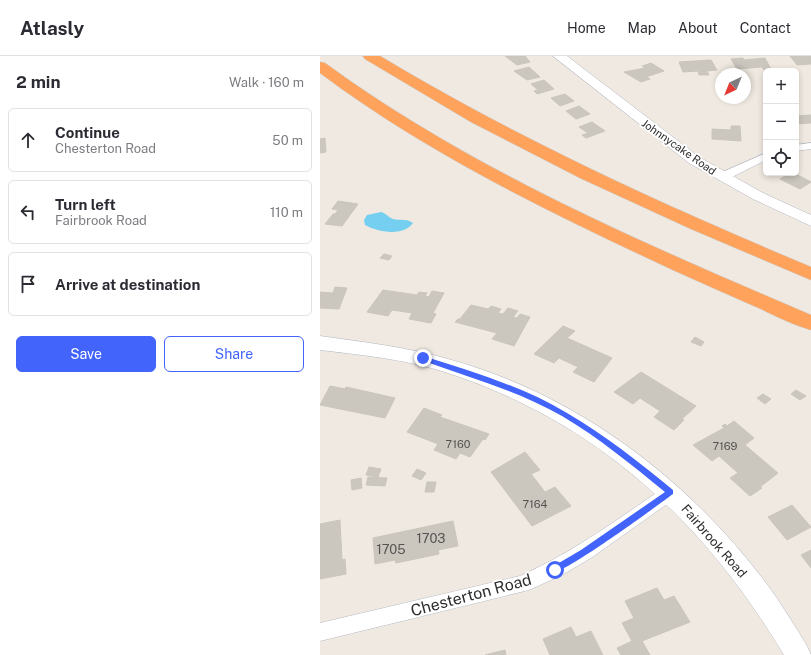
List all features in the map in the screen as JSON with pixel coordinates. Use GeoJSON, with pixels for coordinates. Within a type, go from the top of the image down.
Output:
{"type":"FeatureCollection","features":[{"type":"Feature","properties":{"kind":"highway"},"geometry":{"type":"LineString","coordinates":[[370,56],[461,111],[573,169],[648,205],[811,274]]}},
{"type":"Feature","properties":{"kind":"highway"},"geometry":{"type":"LineString","coordinates":[[320,66],[418,131],[539,198],[684,268],[811,323]]}},
{"type":"Feature","properties":{"kind":"street","name":"Johnnycake Road"},"geometry":{"type":"LineString","coordinates":[[559,56],[670,143],[722,177],[811,221]]}},
{"type":"Feature","properties":{"kind":"street"},"geometry":{"type":"LineString","coordinates":[[799,148],[811,146]]}},
{"type":"Feature","properties":{"kind":"street"},"geometry":{"type":"LineString","coordinates":[[722,177],[763,157]]}},
{"type":"Feature","properties":{"kind":"street","name":"Fairbrook Road"},"geometry":{"type":"LineString","coordinates":[[320,343],[358,347],[423,358],[515,390],[564,414],[615,446],[671,492],[710,533],[752,584],[798,655]]}},
{"type":"Feature","properties":{"kind":"street","name":"Chesterton Road"},"geometry":{"type":"LineString","coordinates":[[320,632],[522,584],[555,570],[584,552],[671,492]]}},
{"type":"Feature","properties":{"kind":"street"},"geometry":{"type":"LineString","coordinates":[[804,655],[811,652]]}},
{"type":"Feature","properties":{"kind":"water"},"geometry":{"type":"Polygon","coordinates":[[[381,212],[393,219],[413,223],[409,227],[397,232],[376,230],[365,225],[364,220],[367,215],[381,212]]]}},
{"type":"Feature","properties":{"kind":"building"},"geometry":{"type":"Polygon","coordinates":[[[505,56],[525,56],[530,62],[517,65],[505,56]]]}},
{"type":"Feature","properties":{"kind":"building"},"geometry":{"type":"Polygon","coordinates":[[[790,56],[811,56],[811,64],[797,65],[790,56]]]}},
{"type":"Feature","properties":{"kind":"building"},"geometry":{"type":"Polygon","coordinates":[[[743,58],[744,60],[765,58],[770,68],[736,68],[731,59],[743,58]]]}},
{"type":"Feature","properties":{"kind":"building"},"geometry":{"type":"Polygon","coordinates":[[[711,60],[716,68],[715,70],[707,71],[709,75],[699,75],[698,71],[683,72],[679,62],[711,60]]]}},
{"type":"Feature","properties":{"kind":"building"},"geometry":{"type":"Polygon","coordinates":[[[651,63],[664,71],[646,77],[650,79],[641,82],[624,72],[645,68],[642,66],[651,63]]]}},
{"type":"Feature","properties":{"kind":"building"},"geometry":{"type":"Polygon","coordinates":[[[529,67],[540,77],[527,80],[514,71],[529,67]]]}},
{"type":"Feature","properties":{"kind":"building"},"geometry":{"type":"Polygon","coordinates":[[[544,80],[554,89],[537,94],[534,91],[538,90],[531,84],[544,80]]]}},
{"type":"Feature","properties":{"kind":"building"},"geometry":{"type":"Polygon","coordinates":[[[565,94],[574,101],[560,106],[551,98],[565,94]]]}},
{"type":"Feature","properties":{"kind":"building"},"geometry":{"type":"Polygon","coordinates":[[[579,106],[590,114],[576,119],[566,111],[579,106]]]}},
{"type":"Feature","properties":{"kind":"building"},"geometry":{"type":"Polygon","coordinates":[[[811,115],[811,123],[799,124],[799,116],[811,115]]]}},
{"type":"Feature","properties":{"kind":"building"},"geometry":{"type":"Polygon","coordinates":[[[592,122],[605,131],[586,138],[582,135],[588,133],[579,127],[592,122]]]}},
{"type":"Feature","properties":{"kind":"building"},"geometry":{"type":"Polygon","coordinates":[[[731,126],[740,126],[741,141],[712,139],[712,129],[731,130],[731,126]]]}},
{"type":"Feature","properties":{"kind":"building"},"geometry":{"type":"Polygon","coordinates":[[[325,138],[326,152],[320,153],[320,139],[325,138]]]}},
{"type":"Feature","properties":{"kind":"building"},"geometry":{"type":"Polygon","coordinates":[[[785,176],[799,176],[811,182],[800,189],[780,179],[785,176]]]}},
{"type":"Feature","properties":{"kind":"building"},"geometry":{"type":"Polygon","coordinates":[[[338,201],[358,204],[342,226],[325,224],[338,210],[332,209],[338,201]]]}},
{"type":"Feature","properties":{"kind":"building"},"geometry":{"type":"Polygon","coordinates":[[[384,254],[392,256],[389,260],[380,258],[384,254]]]}},
{"type":"Feature","properties":{"kind":"building"},"geometry":{"type":"Polygon","coordinates":[[[335,287],[347,288],[339,309],[320,308],[320,292],[333,293],[335,287]]]}},
{"type":"Feature","properties":{"kind":"building"},"geometry":{"type":"Polygon","coordinates":[[[383,290],[417,295],[419,292],[427,293],[425,296],[429,297],[432,291],[444,293],[433,313],[436,314],[431,323],[409,319],[412,313],[392,310],[388,316],[367,312],[383,290]]]}},
{"type":"Feature","properties":{"kind":"building"},"geometry":{"type":"Polygon","coordinates":[[[471,305],[488,309],[491,306],[501,309],[498,313],[503,314],[508,308],[518,311],[513,317],[517,318],[520,314],[530,317],[514,346],[492,339],[497,333],[455,322],[460,319],[471,305]]]}},
{"type":"Feature","properties":{"kind":"building"},"geometry":{"type":"Polygon","coordinates":[[[563,326],[575,331],[567,338],[612,358],[594,382],[573,372],[578,367],[559,358],[554,363],[534,354],[563,326]]]}},
{"type":"Feature","properties":{"kind":"building"},"geometry":{"type":"Polygon","coordinates":[[[695,337],[704,342],[701,346],[691,342],[695,337]]]}},
{"type":"Feature","properties":{"kind":"building"},"geometry":{"type":"Polygon","coordinates":[[[641,372],[696,406],[682,419],[684,420],[674,430],[654,417],[660,411],[640,398],[633,404],[614,392],[641,372]]]}},
{"type":"Feature","properties":{"kind":"building"},"geometry":{"type":"Polygon","coordinates":[[[330,386],[345,389],[346,387],[395,398],[385,418],[320,405],[330,386]]]}},
{"type":"Feature","properties":{"kind":"building"},"geometry":{"type":"Polygon","coordinates":[[[796,390],[806,396],[800,400],[791,394],[796,390]]]}},
{"type":"Feature","properties":{"kind":"building"},"geometry":{"type":"Polygon","coordinates":[[[763,394],[771,399],[765,404],[757,398],[763,394]]]}},
{"type":"Feature","properties":{"kind":"building"},"geometry":{"type":"Polygon","coordinates":[[[424,408],[442,415],[440,417],[489,434],[485,440],[483,439],[470,457],[460,453],[456,459],[434,450],[438,444],[407,432],[424,408]]]}},
{"type":"Feature","properties":{"kind":"building"},"geometry":{"type":"Polygon","coordinates":[[[734,421],[754,438],[745,445],[778,473],[760,487],[762,488],[750,496],[730,478],[738,473],[719,456],[712,461],[693,445],[724,428],[722,426],[725,424],[727,426],[734,421]]]}},
{"type":"Feature","properties":{"kind":"building"},"geometry":{"type":"Polygon","coordinates":[[[525,452],[540,470],[531,474],[545,492],[555,487],[571,506],[532,526],[491,472],[525,452]]]}},
{"type":"Feature","properties":{"kind":"building"},"geometry":{"type":"Polygon","coordinates":[[[369,467],[381,469],[378,477],[366,475],[369,467]]]}},
{"type":"Feature","properties":{"kind":"building"},"geometry":{"type":"Polygon","coordinates":[[[417,469],[426,473],[421,480],[412,476],[417,469]]]}},
{"type":"Feature","properties":{"kind":"building"},"geometry":{"type":"Polygon","coordinates":[[[368,477],[387,478],[385,486],[366,485],[368,477]]]}},
{"type":"Feature","properties":{"kind":"building"},"geometry":{"type":"Polygon","coordinates":[[[361,478],[362,488],[352,490],[351,480],[361,478]]]}},
{"type":"Feature","properties":{"kind":"building"},"geometry":{"type":"Polygon","coordinates":[[[427,482],[436,482],[434,492],[425,492],[427,482]]]}},
{"type":"Feature","properties":{"kind":"building"},"geometry":{"type":"Polygon","coordinates":[[[792,505],[811,527],[787,540],[768,517],[792,505]]]}},
{"type":"Feature","properties":{"kind":"building"},"geometry":{"type":"Polygon","coordinates":[[[340,520],[342,560],[345,559],[346,574],[320,579],[320,524],[340,520]]]}},
{"type":"Feature","properties":{"kind":"building"},"geometry":{"type":"Polygon","coordinates":[[[453,521],[458,546],[438,550],[439,554],[396,563],[395,560],[375,564],[373,538],[453,521]]]}},
{"type":"Feature","properties":{"kind":"building"},"geometry":{"type":"Polygon","coordinates":[[[811,550],[811,568],[801,555],[811,550]]]}},
{"type":"Feature","properties":{"kind":"building"},"geometry":{"type":"Polygon","coordinates":[[[657,588],[664,600],[674,596],[690,622],[642,641],[650,655],[621,655],[617,648],[632,641],[622,623],[634,618],[625,601],[657,588]]]}},
{"type":"Feature","properties":{"kind":"building"},"geometry":{"type":"Polygon","coordinates":[[[571,627],[576,637],[591,631],[603,655],[550,655],[543,639],[571,627]]]}},
{"type":"Feature","properties":{"kind":"building"},"geometry":{"type":"Polygon","coordinates":[[[505,650],[506,655],[485,655],[505,650]]]}},
{"type":"Feature","properties":{"kind":"route"},"geometry":{"type":"LineString","coordinates":[[423,358],[515,390],[564,414],[615,446],[671,492],[584,552],[555,570]]}}]}
